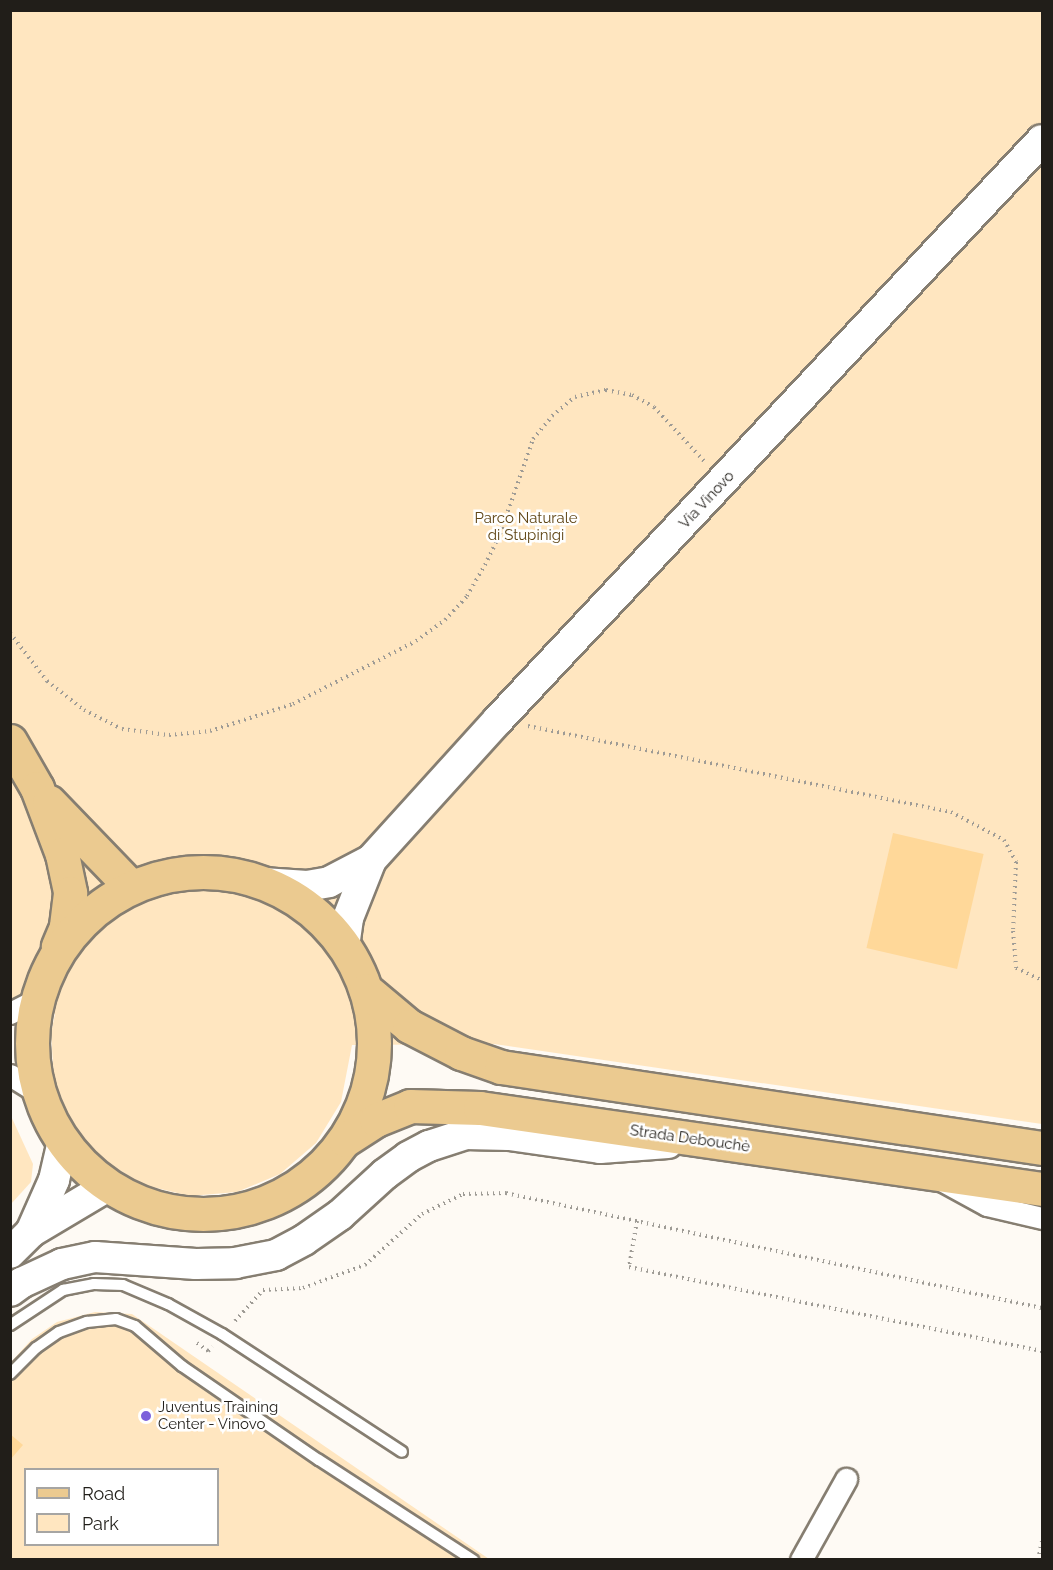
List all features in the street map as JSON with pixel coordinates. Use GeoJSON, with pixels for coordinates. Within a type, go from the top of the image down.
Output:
{"type":"FeatureCollection","features":[{"type":"Feature","properties":{"kind":"main road","name":"Via Vinovo"},"geometry":{"type":"LineString","coordinates":[[263,883],[308,886],[329,882],[371,860],[498,720],[1042,140]]}},
{"type":"Feature","properties":{"kind":"main road"},"geometry":{"type":"LineString","coordinates":[[10,741],[37,788],[62,854],[70,894],[66,927],[53,959]]}},
{"type":"Feature","properties":{"kind":"main road"},"geometry":{"type":"LineString","coordinates":[[37,788],[131,887]]}},
{"type":"Feature","properties":{"kind":"main road","name":"Via Vinovo"},"geometry":{"type":"LineString","coordinates":[[344,947],[348,918],[371,860]]}},
{"type":"Feature","properties":{"kind":"main road"},"geometry":{"type":"LineString","coordinates":[[219,872],[263,883],[309,909],[344,947],[366,990],[374,1028],[373,1068],[363,1106],[345,1140],[308,1179],[261,1205],[209,1215],[156,1209],[108,1186],[83,1166],[63,1142],[39,1093],[23,1007],[53,959],[86,917],[131,887],[174,874],[219,872]]}},
{"type":"Feature","properties":{"kind":"main road"},"geometry":{"type":"LineString","coordinates":[[366,990],[409,1026],[461,1053],[501,1067],[1042,1148]]}},
{"type":"Feature","properties":{"kind":"main road","name":"Strada Debouchè"},"geometry":{"type":"LineString","coordinates":[[345,1140],[376,1120],[410,1106],[480,1108],[1042,1189]]}},
{"type":"Feature","properties":{"kind":"main road"},"geometry":{"type":"LineString","coordinates":[[10,1291],[21,1283],[62,1264],[95,1257],[196,1264],[235,1263],[276,1255],[304,1240],[340,1215],[385,1174],[408,1157],[429,1146],[465,1134],[509,1135],[600,1148],[698,1140]]}},
{"type":"Feature","properties":{"kind":"main road"},"geometry":{"type":"LineString","coordinates":[[31,1232],[54,1180],[63,1142]]}},
{"type":"Feature","properties":{"kind":"main road"},"geometry":{"type":"LineString","coordinates":[[10,1253],[31,1232],[108,1186]]}},
{"type":"Feature","properties":{"kind":"street"},"geometry":{"type":"LineString","coordinates":[[10,1075],[39,1093]]}},
{"type":"Feature","properties":{"kind":"street"},"geometry":{"type":"LineString","coordinates":[[924,1171],[987,1205],[1042,1218]]}},
{"type":"Feature","properties":{"kind":"street"},"geometry":{"type":"LineString","coordinates":[[801,1560],[846,1479]]}},
{"type":"Feature","properties":{"kind":"lane"},"geometry":{"type":"LineString","coordinates":[[10,1325],[63,1290],[94,1284],[123,1285],[168,1304],[222,1334],[402,1452]]}},
{"type":"Feature","properties":{"kind":"lane"},"geometry":{"type":"LineString","coordinates":[[10,1374],[36,1348],[59,1332],[87,1322],[116,1318],[135,1326],[182,1366],[319,1460],[473,1560]]}},
{"type":"Feature","properties":{"kind":"path"},"geometry":{"type":"LineString","coordinates":[[10,633],[47,681],[84,710],[122,729],[169,735],[210,731],[293,704],[416,641],[445,620],[467,596],[485,565],[500,534],[533,439],[552,416],[575,397],[606,390],[632,395],[654,407],[723,482]]}},
{"type":"Feature","properties":{"kind":"path"},"geometry":{"type":"LineString","coordinates":[[498,720],[951,812],[1004,840],[1016,862],[1014,931],[1017,968],[1042,981]]}},
{"type":"Feature","properties":{"kind":"path"},"geometry":{"type":"LineString","coordinates":[[191,1339],[208,1351],[263,1290],[303,1288],[365,1265],[422,1214],[463,1194],[506,1193],[1042,1308]]}},
{"type":"Feature","properties":{"kind":"path"},"geometry":{"type":"LineString","coordinates":[[637,1221],[629,1267],[1042,1351]]}},
{"type":"Feature","properties":{"kind":"path"},"geometry":{"type":"LineString","coordinates":[[1038,1560],[1042,1541]]}},
{"type":"Feature","properties":{"kind":"green space","name":"Parco Naturale di Stupinigi"},"geometry":{"type":"Polygon","coordinates":[[[10,11],[1042,11],[1042,1124],[494,1044],[352,1045],[341,1102],[316,1143],[280,1174],[237,1192],[190,1196],[144,1185],[103,1160],[72,1124],[54,1080],[51,1033],[55,1014],[11,1005],[10,11]]]}},
{"type":"Feature","properties":{"kind":"green space"},"geometry":{"type":"Polygon","coordinates":[[[11,1116],[33,1164],[31,1182],[11,1204],[11,1116]]]}},
{"type":"Feature","properties":{"kind":"green space","name":"Juventus Training Center - Vinovo"},"geometry":{"type":"Polygon","coordinates":[[[95,1312],[132,1314],[489,1559],[11,1559],[10,1363],[32,1339],[57,1322],[95,1312]]]}},
{"type":"Feature","properties":{"kind":"building"},"geometry":{"type":"Polygon","coordinates":[[[893,833],[984,854],[957,969],[866,948],[893,833]]]}},
{"type":"Feature","properties":{"kind":"building"},"geometry":{"type":"Polygon","coordinates":[[[10,1434],[23,1445],[10,1460],[10,1434]]]}},
{"type":"Feature","properties":{"kind":"place","name":"Juventus Training Center - Vinovo"},"geometry":{"type":"Point","coordinates":[146,1416]}}]}
